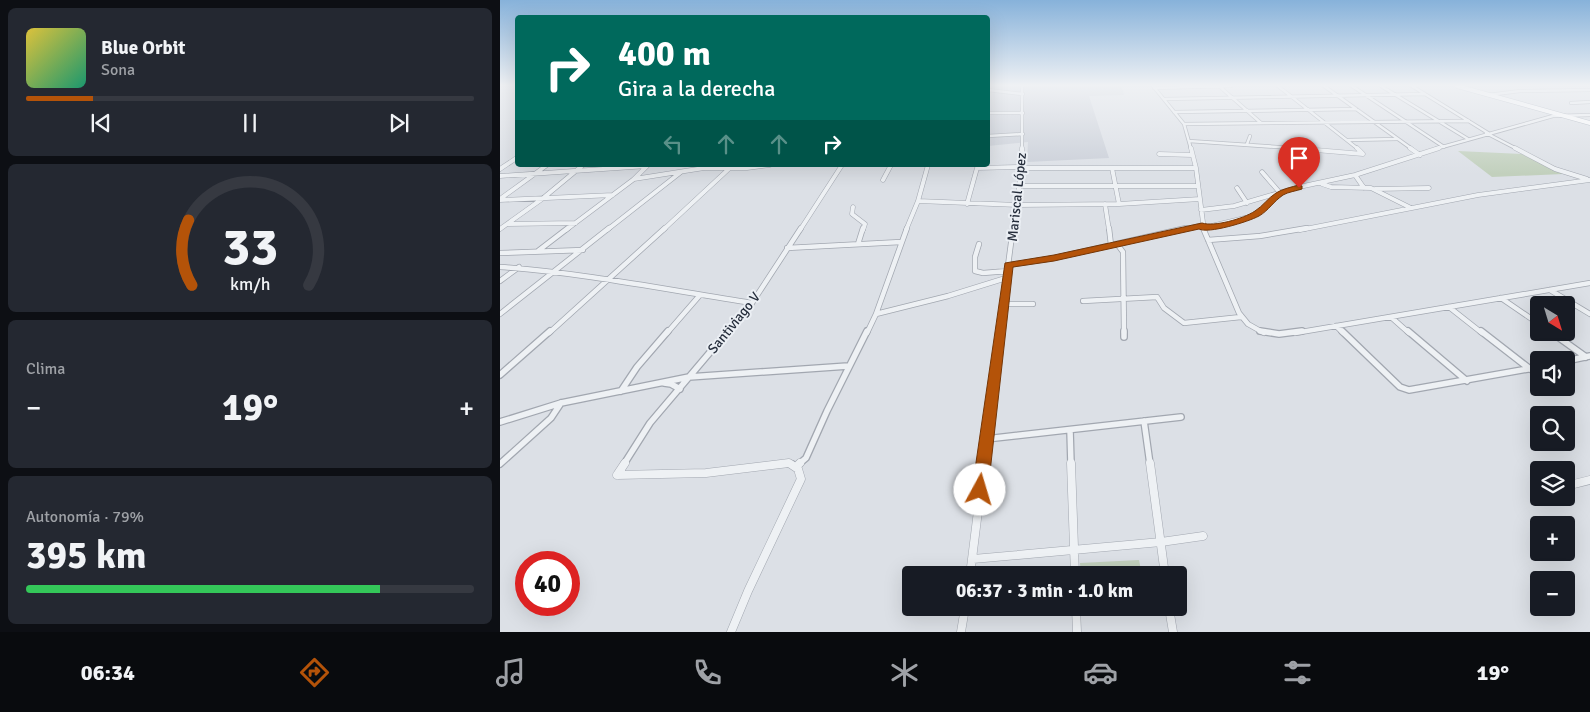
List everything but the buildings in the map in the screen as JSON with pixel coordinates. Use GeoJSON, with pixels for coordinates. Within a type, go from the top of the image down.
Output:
{"type":"FeatureCollection","features":[{"type":"Feature","properties":{"kind":"main road"},"geometry":{"type":"LineString","coordinates":[[1564,115],[1590,124]]}},
{"type":"Feature","properties":{"kind":"street","name":"Mariscal López"},"geometry":{"type":"LineString","coordinates":[[972,566],[1006,278],[1018,205],[1022,168],[1023,115]]}},
{"type":"Feature","properties":{"kind":"street"},"geometry":{"type":"LineString","coordinates":[[1177,115],[1184,124],[1190,141],[1196,168],[1202,227],[1241,316],[1255,330],[1274,335],[1286,334],[1590,283]]}},
{"type":"Feature","properties":{"kind":"street"},"geometry":{"type":"LineString","coordinates":[[1253,115],[1261,123]]}},
{"type":"Feature","properties":{"kind":"street"},"geometry":{"type":"LineString","coordinates":[[1190,141],[1363,154],[1348,140],[1315,115]]}},
{"type":"Feature","properties":{"kind":"street"},"geometry":{"type":"LineString","coordinates":[[1364,115],[1420,155]]}},
{"type":"Feature","properties":{"kind":"street"},"geometry":{"type":"LineString","coordinates":[[1396,115],[1444,147]]}},
{"type":"Feature","properties":{"kind":"street"},"geometry":{"type":"LineString","coordinates":[[1428,115],[1468,139]]}},
{"type":"Feature","properties":{"kind":"street"},"geometry":{"type":"LineString","coordinates":[[1460,115],[1487,133],[1555,169],[1590,180]]}},
{"type":"Feature","properties":{"kind":"street"},"geometry":{"type":"LineString","coordinates":[[1201,210],[1247,202],[1355,175],[1487,133],[1558,115]]}},
{"type":"Feature","properties":{"kind":"street"},"geometry":{"type":"LineString","coordinates":[[1184,124],[1469,121]]}},
{"type":"Feature","properties":{"kind":"street"},"geometry":{"type":"LineString","coordinates":[[990,136],[1023,134]]}},
{"type":"Feature","properties":{"kind":"street"},"geometry":{"type":"LineString","coordinates":[[1248,144],[1250,136]]}},
{"type":"Feature","properties":{"kind":"street"},"geometry":{"type":"LineString","coordinates":[[1348,140],[1397,138]]}},
{"type":"Feature","properties":{"kind":"street"},"geometry":{"type":"LineString","coordinates":[[1159,154],[1192,154]]}},
{"type":"Feature","properties":{"kind":"street"},"geometry":{"type":"LineString","coordinates":[[500,169],[515,159]]}},
{"type":"Feature","properties":{"kind":"street"},"geometry":{"type":"LineString","coordinates":[[500,162],[510,162]]}},
{"type":"Feature","properties":{"kind":"street"},"geometry":{"type":"LineString","coordinates":[[500,195],[539,167]]}},
{"type":"Feature","properties":{"kind":"street"},"geometry":{"type":"LineString","coordinates":[[500,199],[544,167]]}},
{"type":"Feature","properties":{"kind":"street"},"geometry":{"type":"LineString","coordinates":[[500,228],[581,167]]}},
{"type":"Feature","properties":{"kind":"street"},"geometry":{"type":"LineString","coordinates":[[500,176],[634,167]]}},
{"type":"Feature","properties":{"kind":"street"},"geometry":{"type":"LineString","coordinates":[[538,251],[614,195],[647,167]]}},
{"type":"Feature","properties":{"kind":"street"},"geometry":{"type":"LineString","coordinates":[[634,179],[704,168],[732,167]]}},
{"type":"Feature","properties":{"kind":"street"},"geometry":{"type":"LineString","coordinates":[[500,375],[608,281],[732,167]]}},
{"type":"Feature","properties":{"kind":"street","name":"Santiviago V"},"geometry":{"type":"LineString","coordinates":[[797,466],[789,462],[706,473],[617,475],[650,423],[752,303],[841,167]]}},
{"type":"Feature","properties":{"kind":"street"},"geometry":{"type":"LineString","coordinates":[[883,180],[890,167]]}},
{"type":"Feature","properties":{"kind":"street"},"geometry":{"type":"LineString","coordinates":[[731,632],[748,591],[801,479],[801,472],[797,466],[806,458],[848,366],[876,314],[901,242],[918,201],[927,167]]}},
{"type":"Feature","properties":{"kind":"street"},"geometry":{"type":"LineString","coordinates":[[967,204],[977,168],[1196,168]]}},
{"type":"Feature","properties":{"kind":"street"},"geometry":{"type":"LineString","coordinates":[[1112,168],[1119,204]]}},
{"type":"Feature","properties":{"kind":"street"},"geometry":{"type":"LineString","coordinates":[[500,314],[681,172]]}},
{"type":"Feature","properties":{"kind":"street"},"geometry":{"type":"LineString","coordinates":[[1262,172],[1280,193]]}},
{"type":"Feature","properties":{"kind":"street"},"geometry":{"type":"LineString","coordinates":[[1355,175],[1364,188]]}},
{"type":"Feature","properties":{"kind":"street"},"geometry":{"type":"LineString","coordinates":[[1208,240],[1260,236],[1299,230],[1478,195],[1590,180]]}},
{"type":"Feature","properties":{"kind":"street"},"geometry":{"type":"LineString","coordinates":[[1321,183],[1331,187],[1374,189],[1429,188]]}},
{"type":"Feature","properties":{"kind":"street"},"geometry":{"type":"LineString","coordinates":[[1020,186],[1198,186]]}},
{"type":"Feature","properties":{"kind":"street"},"geometry":{"type":"LineString","coordinates":[[1237,188],[1243,199],[1247,202]]}},
{"type":"Feature","properties":{"kind":"street"},"geometry":{"type":"LineString","coordinates":[[1374,189],[1411,208]]}},
{"type":"Feature","properties":{"kind":"street"},"geometry":{"type":"LineString","coordinates":[[978,244],[975,257],[975,271],[982,273],[1253,216],[1280,193]]}},
{"type":"Feature","properties":{"kind":"street"},"geometry":{"type":"LineString","coordinates":[[500,199],[614,195]]}},
{"type":"Feature","properties":{"kind":"street"},"geometry":{"type":"LineString","coordinates":[[918,201],[1018,205],[1119,204],[1200,199]]}},
{"type":"Feature","properties":{"kind":"street"},"geometry":{"type":"LineString","coordinates":[[1105,204],[1111,245]]}},
{"type":"Feature","properties":{"kind":"street"},"geometry":{"type":"LineString","coordinates":[[853,207],[852,214],[865,224],[858,244]]}},
{"type":"Feature","properties":{"kind":"street"},"geometry":{"type":"LineString","coordinates":[[500,224],[576,223]]}},
{"type":"Feature","properties":{"kind":"street"},"geometry":{"type":"LineString","coordinates":[[787,248],[901,242]]}},
{"type":"Feature","properties":{"kind":"street"},"geometry":{"type":"LineString","coordinates":[[1117,244],[1122,252],[1124,337]]}},
{"type":"Feature","properties":{"kind":"street"},"geometry":{"type":"LineString","coordinates":[[500,253],[583,250]]}},
{"type":"Feature","properties":{"kind":"street"},"geometry":{"type":"LineString","coordinates":[[500,267],[557,271],[608,281],[752,303]]}},
{"type":"Feature","properties":{"kind":"street"},"geometry":{"type":"LineString","coordinates":[[500,281],[519,267]]}},
{"type":"Feature","properties":{"kind":"street"},"geometry":{"type":"LineString","coordinates":[[876,314],[948,296],[1006,278]]}},
{"type":"Feature","properties":{"kind":"street"},"geometry":{"type":"LineString","coordinates":[[1550,290],[1590,314]]}},
{"type":"Feature","properties":{"kind":"street"},"geometry":{"type":"LineString","coordinates":[[621,392],[636,367],[700,295]]}},
{"type":"Feature","properties":{"kind":"street"},"geometry":{"type":"LineString","coordinates":[[1083,301],[1157,297],[1164,308],[1184,323],[1241,316]]}},
{"type":"Feature","properties":{"kind":"street"},"geometry":{"type":"LineString","coordinates":[[1501,298],[1530,318]]}},
{"type":"Feature","properties":{"kind":"street"},"geometry":{"type":"LineString","coordinates":[[1003,304],[1033,304]]}},
{"type":"Feature","properties":{"kind":"street"},"geometry":{"type":"LineString","coordinates":[[1449,307],[1530,369]]}},
{"type":"Feature","properties":{"kind":"street"},"geometry":{"type":"LineString","coordinates":[[1391,317],[1468,381]]}},
{"type":"Feature","properties":{"kind":"street"},"geometry":{"type":"LineString","coordinates":[[1336,326],[1400,387],[1409,390],[1530,369]]}},
{"type":"Feature","properties":{"kind":"street"},"geometry":{"type":"LineString","coordinates":[[1564,341],[1588,357]]}},
{"type":"Feature","properties":{"kind":"street"},"geometry":{"type":"LineString","coordinates":[[1575,359],[1588,357]]}},
{"type":"Feature","properties":{"kind":"street"},"geometry":{"type":"LineString","coordinates":[[500,422],[561,403],[689,377],[848,366]]}},
{"type":"Feature","properties":{"kind":"street"},"geometry":{"type":"LineString","coordinates":[[663,382],[680,389]]}},
{"type":"Feature","properties":{"kind":"street"},"geometry":{"type":"LineString","coordinates":[[500,464],[545,424],[561,403]]}},
{"type":"Feature","properties":{"kind":"street"},"geometry":{"type":"LineString","coordinates":[[986,439],[1181,417]]}},
{"type":"Feature","properties":{"kind":"street"},"geometry":{"type":"LineString","coordinates":[[1144,421],[1164,566]]}},
{"type":"Feature","properties":{"kind":"street"},"geometry":{"type":"LineString","coordinates":[[1070,430],[1075,566]]}},
{"type":"Feature","properties":{"kind":"street"},"geometry":{"type":"LineString","coordinates":[[1575,484],[1590,480]]}},
{"type":"Feature","properties":{"kind":"street"},"geometry":{"type":"LineString","coordinates":[[973,559],[1161,542],[1203,536]]}},
{"type":"Feature","properties":{"kind":"street"},"geometry":{"type":"LineString","coordinates":[[961,632],[964,616]]}},
{"type":"Feature","properties":{"kind":"street"},"geometry":{"type":"LineString","coordinates":[[1076,616],[1077,632]]}},
{"type":"Feature","properties":{"kind":"street"},"geometry":{"type":"LineString","coordinates":[[1170,616],[1173,632]]}},
{"type":"Feature","properties":{"kind":"shaded area"},"geometry":{"type":"Polygon","coordinates":[[[990,115],[1095,115],[1109,158],[1027,162],[1028,142],[990,146],[990,115]]]}},
{"type":"Feature","properties":{"kind":"green space"},"geometry":{"type":"Polygon","coordinates":[[[1458,151],[1522,154],[1563,174],[1492,177],[1458,151]]]}},
{"type":"Feature","properties":{"kind":"green space"},"geometry":{"type":"Polygon","coordinates":[[[1139,560],[1140,566],[1080,566],[1080,563],[1139,560]]]}},
{"type":"Feature","properties":{"kind":"route"},"geometry":{"type":"LineString","coordinates":[[980,490],[1009,265],[1054,258],[1202,225],[1203,228],[1213,227],[1248,218],[1258,213],[1280,193],[1299,188]]}}]}
